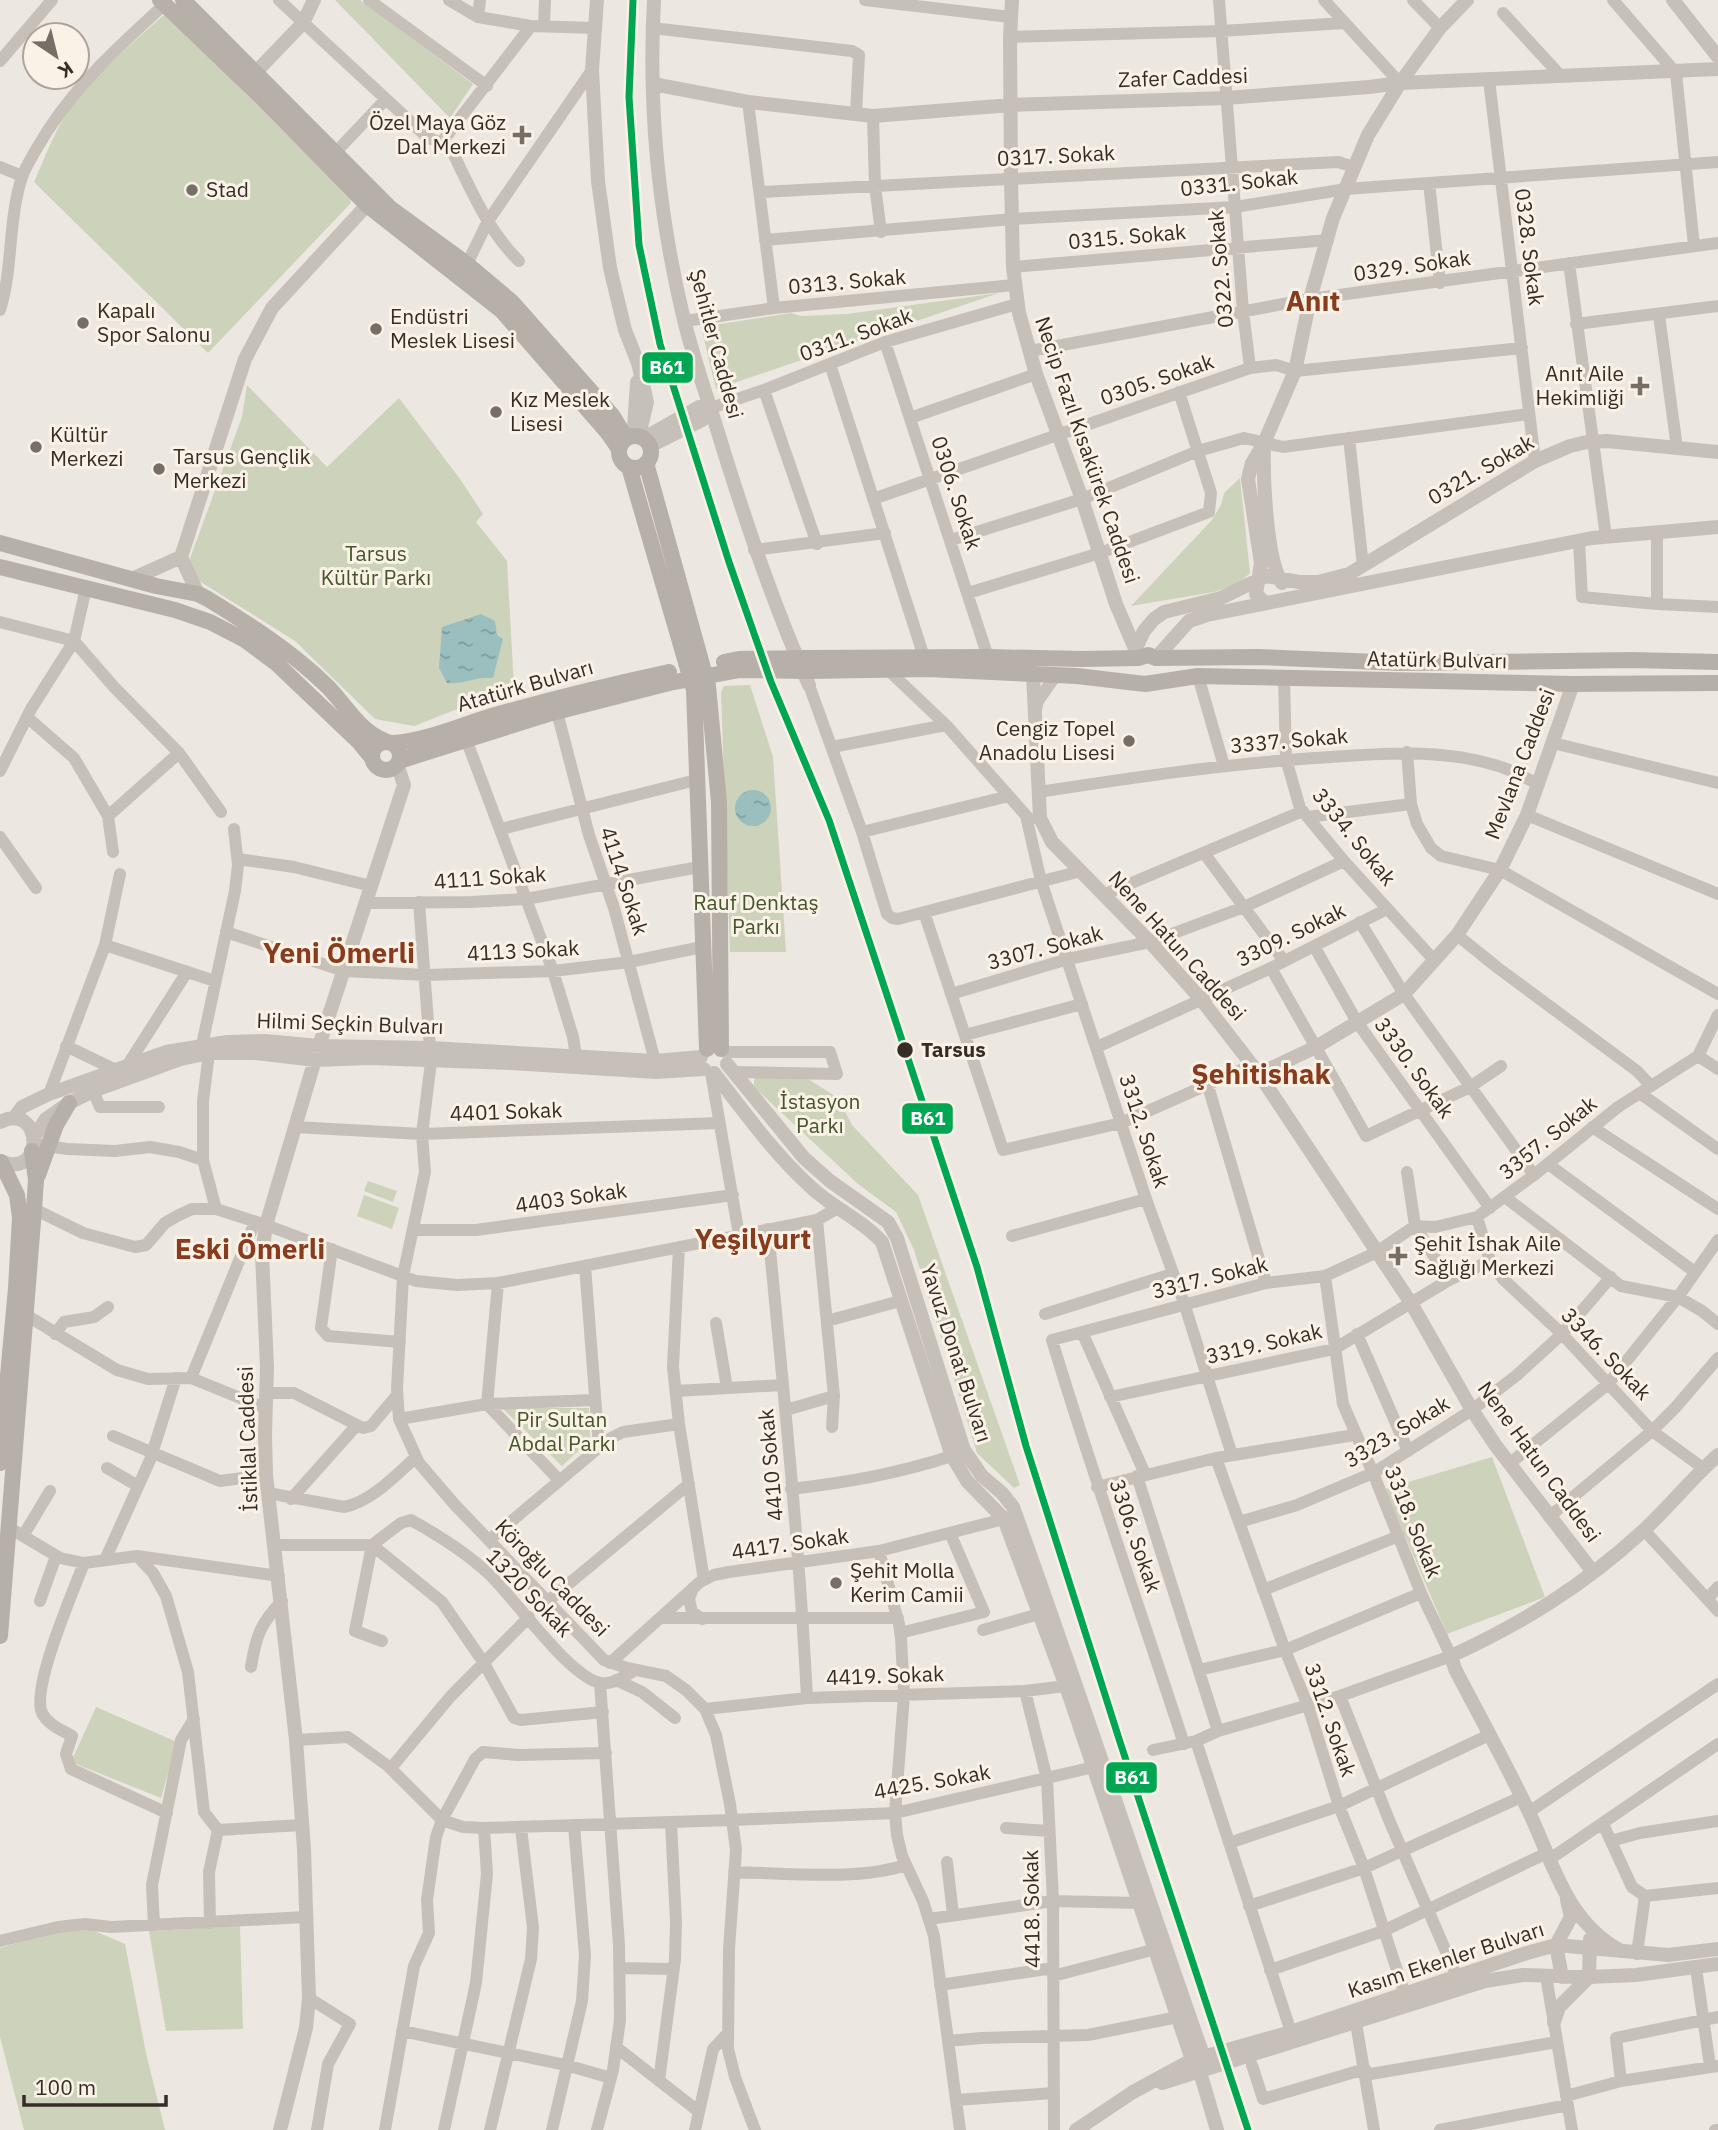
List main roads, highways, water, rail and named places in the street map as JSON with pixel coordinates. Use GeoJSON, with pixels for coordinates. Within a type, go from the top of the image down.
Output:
{"type":"FeatureCollection","features":[{"type":"Feature","properties":{"kind":"main road"},"geometry":{"type":"LineString","coordinates":[[183,0],[390,208],[467,264],[512,302],[650,457],[638,468],[629,467]]}},
{"type":"Feature","properties":{"kind":"main road"},"geometry":{"type":"LineString","coordinates":[[163,2],[367,205],[502,311],[608,433],[635,441]]}},
{"type":"Feature","properties":{"kind":"main road"},"geometry":{"type":"LineString","coordinates":[[635,441],[620,458],[629,467],[701,688],[696,780],[702,947],[716,1062],[719,802],[701,688],[646,463]]}},
{"type":"Feature","properties":{"kind":"main road"},"geometry":{"type":"LineString","coordinates":[[0,543],[198,594],[272,639],[327,686],[365,730],[389,742],[400,753],[398,763],[390,769],[380,769],[359,742],[276,663],[245,640],[210,622],[175,610],[0,567]]}},
{"type":"Feature","properties":{"kind":"main road"},"geometry":{"type":"LineString","coordinates":[[669,677],[739,660],[807,671],[924,657],[1082,659],[1139,658],[1148,655],[1156,658],[1161,670],[1148,682],[1136,678],[1133,671],[1139,658]]}},
{"type":"Feature","properties":{"kind":"main road","name":"Atatürk Bulvarı"},"geometry":{"type":"LineString","coordinates":[[1156,658],[1258,657],[1411,664],[1632,660],[1718,662]]}},
{"type":"Feature","properties":{"kind":"main road","name":"Atatürk Bulvarı"},"geometry":{"type":"LineString","coordinates":[[807,671],[886,668],[1077,676],[1148,682],[1198,676],[1573,684],[1718,683]]}},
{"type":"Feature","properties":{"kind":"main road","name":"Atatürk Bulvarı"},"geometry":{"type":"LineString","coordinates":[[389,742],[416,741],[484,718],[583,690],[669,677]]}},
{"type":"Feature","properties":{"kind":"main road","name":"Atatürk Bulvarı"},"geometry":{"type":"LineString","coordinates":[[398,763],[466,739],[669,677]]}},
{"type":"Feature","properties":{"kind":"main road"},"geometry":{"type":"LineString","coordinates":[[372,758],[373,749],[389,742]]}},
{"type":"Feature","properties":{"kind":"main road"},"geometry":{"type":"LineString","coordinates":[[0,1636],[37,1145],[69,1103]]}},
{"type":"Feature","properties":{"kind":"main road"},"geometry":{"type":"LineString","coordinates":[[0,1463],[20,1218],[17,1195],[1,1161]]}},
{"type":"Feature","properties":{"kind":"water"},"geometry":{"type":"Polygon","coordinates":[[[481,614],[495,621],[497,635],[503,639],[493,678],[447,683],[439,668],[442,627],[481,614]]]}},
{"type":"Feature","properties":{"kind":"water"},"geometry":{"type":"Polygon","coordinates":[[[753,790],[765,796],[771,808],[765,820],[753,826],[741,820],[735,808],[741,796],[753,790]]]}},
{"type":"Feature","properties":{"kind":"place","name":"Özel Maya Göz Dal Merkezi"},"geometry":{"type":"Point","coordinates":[522,135]}},
{"type":"Feature","properties":{"kind":"place","name":"Stad"},"geometry":{"type":"Point","coordinates":[192,190]}},
{"type":"Feature","properties":{"kind":"place","name":"Kapalı Spor Salonu"},"geometry":{"type":"Point","coordinates":[83,323]}},
{"type":"Feature","properties":{"kind":"place","name":"Endüstri Meslek Lisesi"},"geometry":{"type":"Point","coordinates":[376,329]}},
{"type":"Feature","properties":{"kind":"place","name":"Anıt Aile Hekimliği"},"geometry":{"type":"Point","coordinates":[1640,386]}},
{"type":"Feature","properties":{"kind":"place","name":"Kız Meslek Lisesi"},"geometry":{"type":"Point","coordinates":[496,412]}},
{"type":"Feature","properties":{"kind":"place","name":"Kültür Merkezi"},"geometry":{"type":"Point","coordinates":[36,447]}},
{"type":"Feature","properties":{"kind":"place","name":"Tarsus Gençlik Merkezi"},"geometry":{"type":"Point","coordinates":[159,469]}},
{"type":"Feature","properties":{"kind":"place","name":"Cengiz Topel Anadolu Lisesi"},"geometry":{"type":"Point","coordinates":[1129,741]}},
{"type":"Feature","properties":{"kind":"place","name":"Tarsus"},"geometry":{"type":"Point","coordinates":[905,1050]}},
{"type":"Feature","properties":{"kind":"place","name":"Şehit İshak Aile Sağlığı Merkezi"},"geometry":{"type":"Point","coordinates":[1398,1256]}},
{"type":"Feature","properties":{"kind":"place","name":"Şehit Molla Kerim Camii"},"geometry":{"type":"Point","coordinates":[836,1583]}},
{"type":"Feature","properties":{"kind":"district","name":"Anıt"},"geometry":{"type":"Point","coordinates":[1313,301]}},
{"type":"Feature","properties":{"kind":"district","name":"Yeni Ömerli"},"geometry":{"type":"Point","coordinates":[339,953]}},
{"type":"Feature","properties":{"kind":"district","name":"Şehitishak"},"geometry":{"type":"Point","coordinates":[1261,1074]}},
{"type":"Feature","properties":{"kind":"district","name":"Yeşilyurt"},"geometry":{"type":"Point","coordinates":[753,1239]}},
{"type":"Feature","properties":{"kind":"district","name":"Eski Ömerli"},"geometry":{"type":"Point","coordinates":[250,1249]}},
{"type":"Feature","properties":{"kind":"park label","name":"Tarsus Kültür Parkı"},"geometry":{"type":"Point","coordinates":[376,566]}},
{"type":"Feature","properties":{"kind":"park label","name":"Rauf Denktaş Parkı"},"geometry":{"type":"Point","coordinates":[756,915]}},
{"type":"Feature","properties":{"kind":"park label","name":"İstasyon Parkı"},"geometry":{"type":"Point","coordinates":[820,1114]}},
{"type":"Feature","properties":{"kind":"park label","name":"Pir Sultan Abdal Parkı"},"geometry":{"type":"Point","coordinates":[562,1432]}}]}
